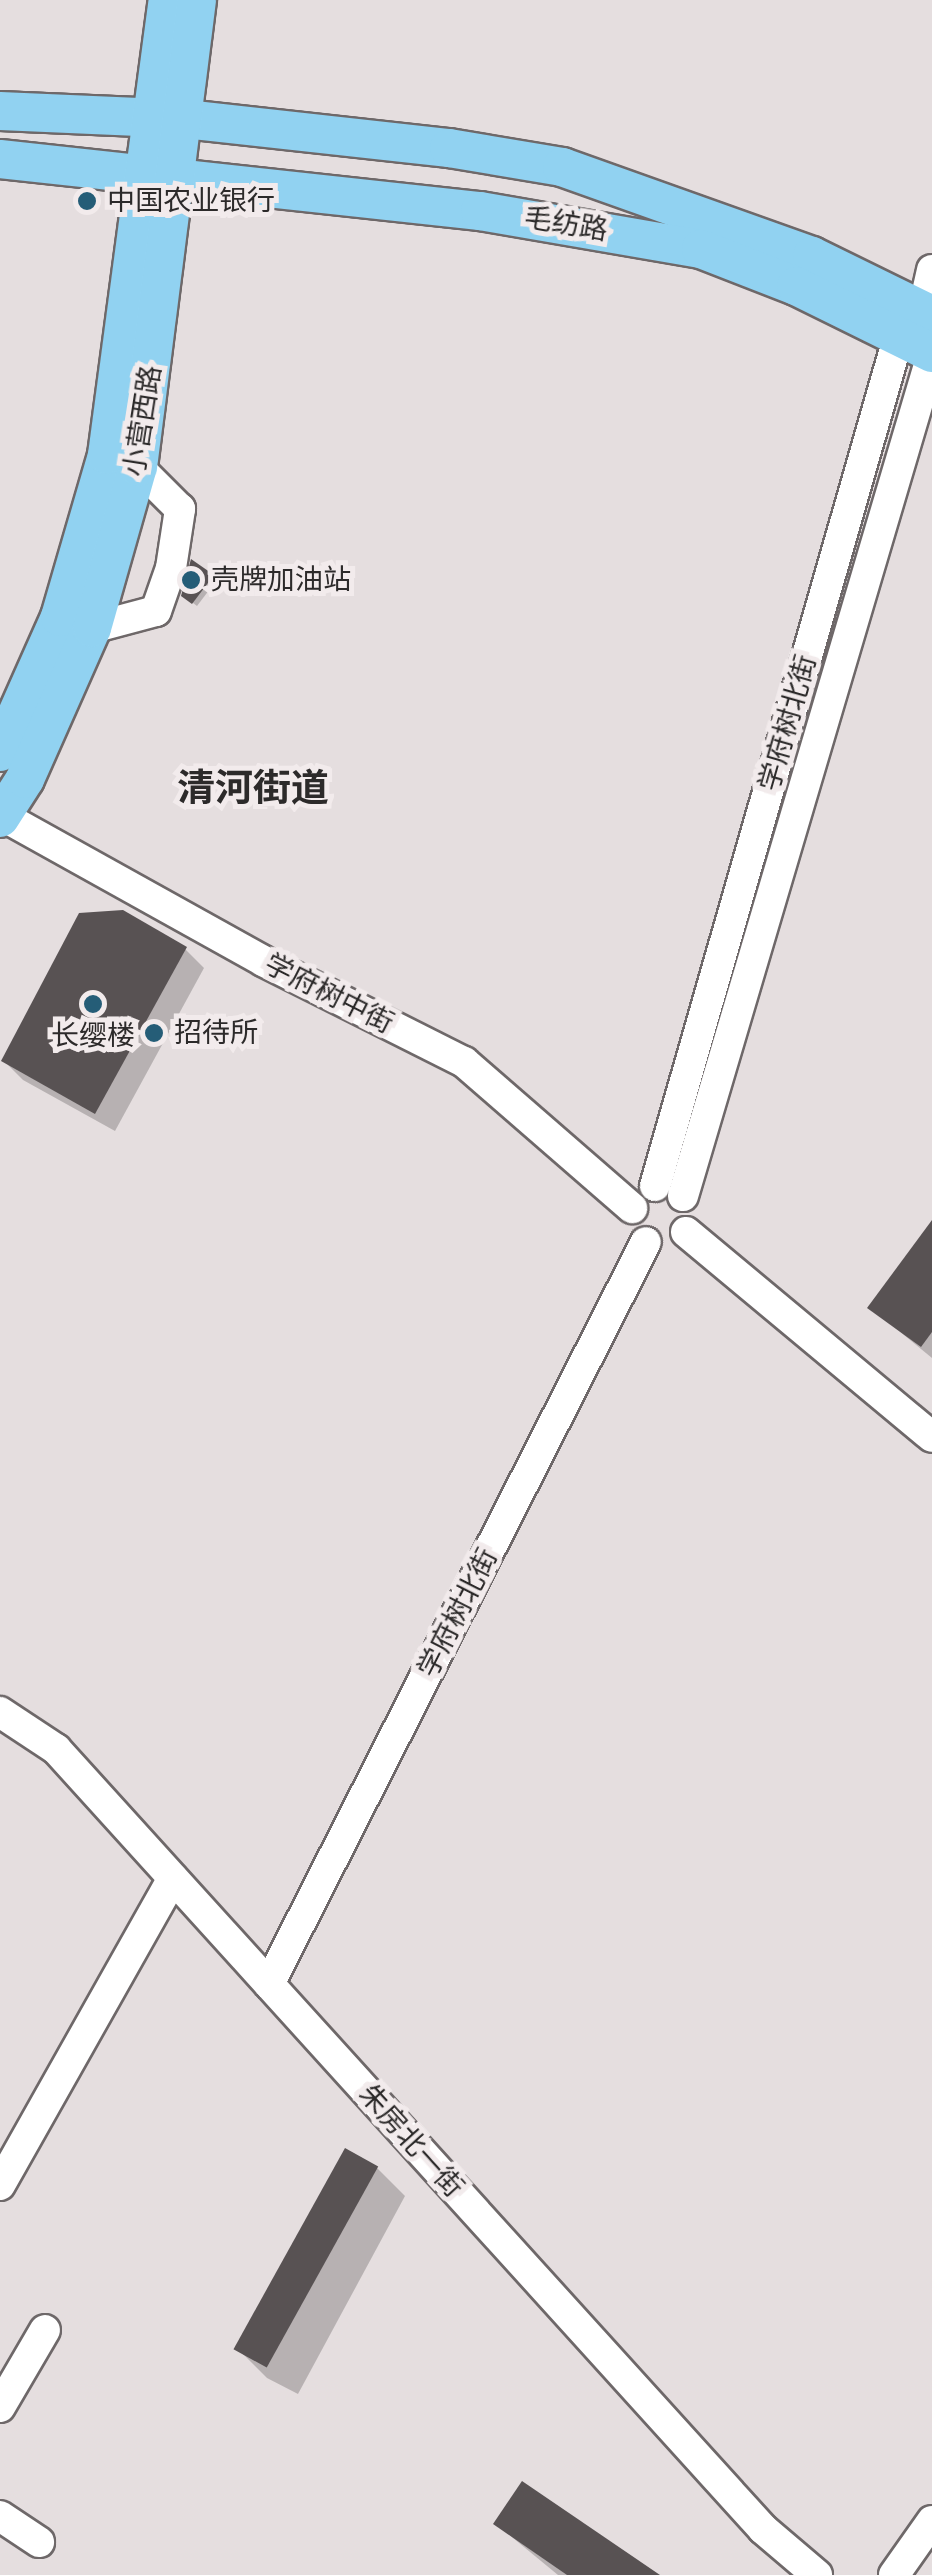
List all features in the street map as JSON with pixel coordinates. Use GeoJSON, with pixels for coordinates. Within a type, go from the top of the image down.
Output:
{"type":"FeatureCollection","features":[{"type":"Feature","properties":{"kind":"main road","name":"小营西路"},"geometry":{"type":"LineString","coordinates":[[168,0],[170,119]]}},
{"type":"Feature","properties":{"kind":"main road","name":"小营西路"},"geometry":{"type":"LineString","coordinates":[[0,752],[60,617],[107,455],[170,119],[197,0]]}},
{"type":"Feature","properties":{"kind":"main road","name":"毛纺路"},"geometry":{"type":"LineString","coordinates":[[0,111],[170,119],[450,148],[562,168],[715,217],[925,337]]}},
{"type":"Feature","properties":{"kind":"main road","name":"毛纺路"},"geometry":{"type":"LineString","coordinates":[[0,159],[480,211],[701,249],[925,337]]}},
{"type":"Feature","properties":{"kind":"main road","name":"小营西路"},"geometry":{"type":"LineString","coordinates":[[1,816],[26,779],[92,628],[138,467],[162,176]]}},
{"type":"Feature","properties":{"kind":"street","name":"学府树北街"},"geometry":{"type":"LineString","coordinates":[[669,1191],[925,337],[932,270]]}},
{"type":"Feature","properties":{"kind":"street"},"geometry":{"type":"LineString","coordinates":[[92,628],[156,610],[172,568],[180,509],[138,467]]}},
{"type":"Feature","properties":{"kind":"street","name":"学府树中街"},"geometry":{"type":"LineString","coordinates":[[1,816],[263,961],[464,1062],[632,1208]]}},
{"type":"Feature","properties":{"kind":"street"},"geometry":{"type":"LineString","coordinates":[[669,1191],[691,1218],[686,1232],[663,1246],[646,1242],[634,1228],[632,1208],[669,1191]]}},
{"type":"Feature","properties":{"kind":"street"},"geometry":{"type":"LineString","coordinates":[[686,1232],[932,1437]]}},
{"type":"Feature","properties":{"kind":"street","name":"学府树北街"},"geometry":{"type":"LineString","coordinates":[[269,1984],[646,1242]]}},
{"type":"Feature","properties":{"kind":"street","name":"朱房北一街"},"geometry":{"type":"LineString","coordinates":[[0,1712],[56,1749],[763,2529],[817,2575]]}},
{"type":"Feature","properties":{"kind":"street"},"geometry":{"type":"LineString","coordinates":[[0,2185],[173,1878]]}},
{"type":"Feature","properties":{"kind":"street"},"geometry":{"type":"LineString","coordinates":[[0,2408],[45,2330]]}},
{"type":"Feature","properties":{"kind":"street"},"geometry":{"type":"LineString","coordinates":[[0,2516],[39,2542]]}},
{"type":"Feature","properties":{"kind":"street"},"geometry":{"type":"LineString","coordinates":[[894,2575],[932,2521]]}},
{"type":"Feature","properties":{"kind":"building","name":"壳牌加油站"},"geometry":{"type":"Polygon","coordinates":[[[191,559],[214,575],[192,604],[181,596],[191,559]]]}},
{"type":"Feature","properties":{"kind":"building","name":"长缨楼"},"geometry":{"type":"Polygon","coordinates":[[[123,910],[187,947],[95,1114],[1,1061],[79,913],[123,910]]]}},
{"type":"Feature","properties":{"kind":"building"},"geometry":{"type":"Polygon","coordinates":[[[932,1220],[932,1332],[921,1347],[867,1308],[932,1220]]]}},
{"type":"Feature","properties":{"kind":"building"},"geometry":{"type":"Polygon","coordinates":[[[345,2148],[378,2166],[267,2368],[233,2349],[345,2148]]]}},
{"type":"Feature","properties":{"kind":"building"},"geometry":{"type":"Polygon","coordinates":[[[522,2481],[660,2575],[567,2575],[493,2524],[522,2481]]]}},
{"type":"Feature","properties":{"kind":"place","name":"中国农业银行"},"geometry":{"type":"Point","coordinates":[87,201]}},
{"type":"Feature","properties":{"kind":"place","name":"壳牌加油站"},"geometry":{"type":"Point","coordinates":[191,580]}},
{"type":"Feature","properties":{"kind":"place","name":"长缨楼"},"geometry":{"type":"Point","coordinates":[93,1004]}},
{"type":"Feature","properties":{"kind":"place","name":"招待所"},"geometry":{"type":"Point","coordinates":[154,1033]}},
{"type":"Feature","properties":{"kind":"district","name":"清河街道"},"geometry":{"type":"Point","coordinates":[253,789]}}]}
